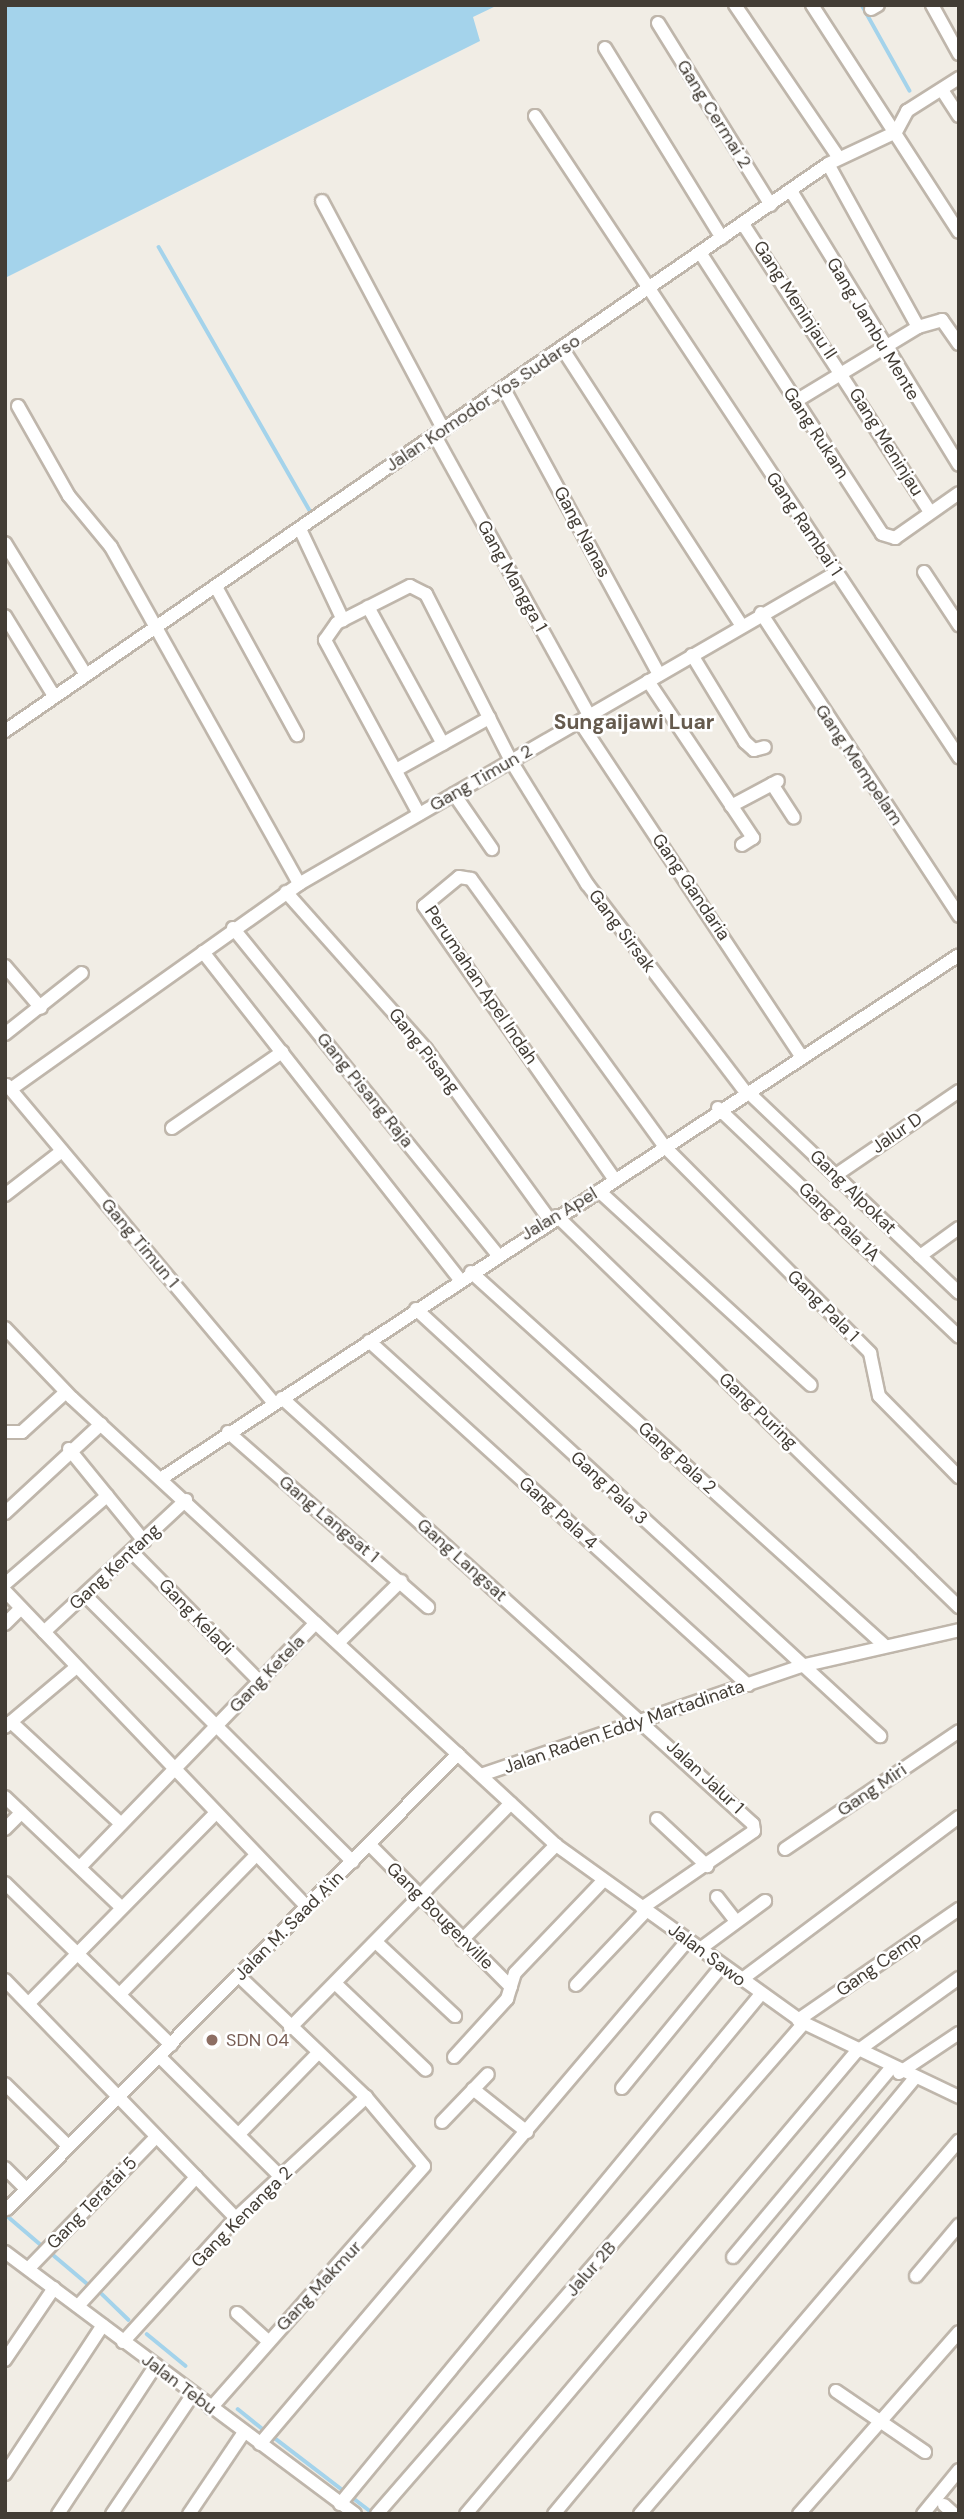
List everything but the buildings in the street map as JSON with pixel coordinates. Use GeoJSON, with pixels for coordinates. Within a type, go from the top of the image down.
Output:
{"type":"FeatureCollection","features":[{"type":"Feature","properties":{"kind":"street"},"geometry":{"type":"LineString","coordinates":[[735,5],[834,161],[918,327],[942,320],[959,344]]}},
{"type":"Feature","properties":{"kind":"street"},"geometry":{"type":"LineString","coordinates":[[812,5],[897,132],[959,232]]}},
{"type":"Feature","properties":{"kind":"street"},"geometry":{"type":"LineString","coordinates":[[932,5],[959,54]]}},
{"type":"Feature","properties":{"kind":"street","name":"Gang Cermai 2"},"geometry":{"type":"LineString","coordinates":[[657,23],[771,205]]}},
{"type":"Feature","properties":{"kind":"street"},"geometry":{"type":"LineString","coordinates":[[605,48],[722,238]]}},
{"type":"Feature","properties":{"kind":"street"},"geometry":{"type":"LineString","coordinates":[[897,132],[907,111],[959,78]]}},
{"type":"Feature","properties":{"kind":"street"},"geometry":{"type":"LineString","coordinates":[[942,90],[959,116]]}},
{"type":"Feature","properties":{"kind":"street","name":"Gang Rambai 1"},"geometry":{"type":"LineString","coordinates":[[535,116],[647,292],[959,757]]}},
{"type":"Feature","properties":{"kind":"street","name":"Jalan Komodor Yos Sudarso"},"geometry":{"type":"LineString","coordinates":[[5,731],[834,161],[897,132]]}},
{"type":"Feature","properties":{"kind":"street","name":"Gang Jambu Mente"},"geometry":{"type":"LineString","coordinates":[[791,191],[883,346],[959,465]]}},
{"type":"Feature","properties":{"kind":"street","name":"Gang Mangga 1"},"geometry":{"type":"LineString","coordinates":[[322,201],[584,719]]}},
{"type":"Feature","properties":{"kind":"street","name":"Gang Meninjau II"},"geometry":{"type":"LineString","coordinates":[[743,224],[841,372],[918,327]]}},
{"type":"Feature","properties":{"kind":"street","name":"Gang Rukam"},"geometry":{"type":"LineString","coordinates":[[701,254],[887,538],[959,493]]}},
{"type":"Feature","properties":{"kind":"street"},"geometry":{"type":"LineString","coordinates":[[562,348],[741,625]]}},
{"type":"Feature","properties":{"kind":"street"},"geometry":{"type":"LineString","coordinates":[[796,401],[841,372]]}},
{"type":"Feature","properties":{"kind":"street","name":"Gang Meninjau"},"geometry":{"type":"LineString","coordinates":[[841,372],[930,512]]}},
{"type":"Feature","properties":{"kind":"street","name":"Gang Nanas"},"geometry":{"type":"LineString","coordinates":[[504,389],[654,678],[753,838],[742,845]]}},
{"type":"Feature","properties":{"kind":"street"},"geometry":{"type":"LineString","coordinates":[[18,406],[156,628],[299,884]]}},
{"type":"Feature","properties":{"kind":"street"},"geometry":{"type":"LineString","coordinates":[[300,528],[343,620]]}},
{"type":"Feature","properties":{"kind":"street"},"geometry":{"type":"LineString","coordinates":[[5,543],[86,675]]}},
{"type":"Feature","properties":{"kind":"street","name":"Gang Timun 2"},"geometry":{"type":"LineString","coordinates":[[8,1086],[286,892],[761,613],[837,572]]}},
{"type":"Feature","properties":{"kind":"street"},"geometry":{"type":"LineString","coordinates":[[924,572],[959,625]]}},
{"type":"Feature","properties":{"kind":"street","name":"Gang Sirsak"},"geometry":{"type":"LineString","coordinates":[[368,607],[410,586],[426,594],[511,761],[587,884],[747,1092]]}},
{"type":"Feature","properties":{"kind":"street"},"geometry":{"type":"LineString","coordinates":[[216,587],[297,735]]}},
{"type":"Feature","properties":{"kind":"street"},"geometry":{"type":"LineString","coordinates":[[419,814],[325,640],[343,620],[368,607],[443,744]]}},
{"type":"Feature","properties":{"kind":"street","name":"Gang Mempelam"},"geometry":{"type":"LineString","coordinates":[[761,613],[959,916]]}},
{"type":"Feature","properties":{"kind":"street"},"geometry":{"type":"LineString","coordinates":[[5,617],[54,696]]}},
{"type":"Feature","properties":{"kind":"street"},"geometry":{"type":"LineString","coordinates":[[692,655],[745,742],[754,750],[765,747]]}},
{"type":"Feature","properties":{"kind":"street"},"geometry":{"type":"LineString","coordinates":[[396,770],[489,718]]}},
{"type":"Feature","properties":{"kind":"street","name":"Gang Gandaria"},"geometry":{"type":"LineString","coordinates":[[584,719],[800,1054]]}},
{"type":"Feature","properties":{"kind":"street"},"geometry":{"type":"LineString","coordinates":[[731,806],[775,782],[794,818]]}},
{"type":"Feature","properties":{"kind":"street"},"geometry":{"type":"LineString","coordinates":[[454,794],[492,849]]}},
{"type":"Feature","properties":{"kind":"street","name":"Perumahan Apel Indah"},"geometry":{"type":"LineString","coordinates":[[615,1180],[425,908],[426,898],[459,877],[471,879],[665,1147]]}},
{"type":"Feature","properties":{"kind":"street","name":"Gang Pisang"},"geometry":{"type":"LineString","coordinates":[[286,892],[426,1049],[553,1217]]}},
{"type":"Feature","properties":{"kind":"street","name":"Gang Pisang Raja"},"geometry":{"type":"LineString","coordinates":[[233,928],[496,1253]]}},
{"type":"Feature","properties":{"kind":"street"},"geometry":{"type":"LineString","coordinates":[[203,952],[465,1276]]}},
{"type":"Feature","properties":{"kind":"street","name":"Jalan Apel"},"geometry":{"type":"LineString","coordinates":[[162,1478],[496,1253],[599,1191],[800,1054],[959,955]]}},
{"type":"Feature","properties":{"kind":"street"},"geometry":{"type":"LineString","coordinates":[[5,966],[41,1008]]}},
{"type":"Feature","properties":{"kind":"street"},"geometry":{"type":"LineString","coordinates":[[5,1034],[82,973]]}},
{"type":"Feature","properties":{"kind":"street"},"geometry":{"type":"LineString","coordinates":[[172,1128],[282,1052]]}},
{"type":"Feature","properties":{"kind":"street","name":"Gang Timun 1"},"geometry":{"type":"LineString","coordinates":[[8,1086],[278,1401]]}},
{"type":"Feature","properties":{"kind":"street","name":"Jalur D"},"geometry":{"type":"LineString","coordinates":[[836,1175],[959,1091]]}},
{"type":"Feature","properties":{"kind":"street","name":"Gang Alpokat"},"geometry":{"type":"LineString","coordinates":[[747,1092],[959,1293]]}},
{"type":"Feature","properties":{"kind":"street","name":"Gang Pala 1A"},"geometry":{"type":"LineString","coordinates":[[718,1108],[959,1337]]}},
{"type":"Feature","properties":{"kind":"street","name":"Gang Pala 1"},"geometry":{"type":"LineString","coordinates":[[665,1147],[870,1353],[879,1396],[959,1477]]}},
{"type":"Feature","properties":{"kind":"street"},"geometry":{"type":"LineString","coordinates":[[5,1195],[62,1151]]}},
{"type":"Feature","properties":{"kind":"street"},"geometry":{"type":"LineString","coordinates":[[599,1191],[811,1385]]}},
{"type":"Feature","properties":{"kind":"street","name":"Gang Puring"},"geometry":{"type":"LineString","coordinates":[[553,1217],[959,1607]]}},
{"type":"Feature","properties":{"kind":"street"},"geometry":{"type":"LineString","coordinates":[[920,1256],[959,1228]]}},
{"type":"Feature","properties":{"kind":"street","name":"Gang Pala 2"},"geometry":{"type":"LineString","coordinates":[[465,1276],[883,1644]]}},
{"type":"Feature","properties":{"kind":"street","name":"Gang Pala 3"},"geometry":{"type":"LineString","coordinates":[[416,1309],[801,1667],[880,1736]]}},
{"type":"Feature","properties":{"kind":"street","name":"Jalan Raden Eddy Martadinata"},"geometry":{"type":"LineString","coordinates":[[5,1328],[100,1424],[151,1467],[481,1775],[801,1667],[883,1644],[959,1630]]}},
{"type":"Feature","properties":{"kind":"street","name":"Gang Pala 4"},"geometry":{"type":"LineString","coordinates":[[369,1341],[748,1685]]}},
{"type":"Feature","properties":{"kind":"street"},"geometry":{"type":"LineString","coordinates":[[5,1433],[22,1432],[66,1392]]}},
{"type":"Feature","properties":{"kind":"street","name":"Gang Langsat"},"geometry":{"type":"LineString","coordinates":[[278,1401],[643,1720]]}},
{"type":"Feature","properties":{"kind":"street"},"geometry":{"type":"LineString","coordinates":[[5,1513],[69,1449],[100,1424]]}},
{"type":"Feature","properties":{"kind":"street","name":"Gang Langsat 1"},"geometry":{"type":"LineString","coordinates":[[228,1432],[428,1607]]}},
{"type":"Feature","properties":{"kind":"street"},"geometry":{"type":"LineString","coordinates":[[69,1449],[144,1541]]}},
{"type":"Feature","properties":{"kind":"street"},"geometry":{"type":"LineString","coordinates":[[5,1584],[107,1496]]}},
{"type":"Feature","properties":{"kind":"street","name":"Gang Kentang"},"geometry":{"type":"LineString","coordinates":[[44,1632],[186,1500]]}},
{"type":"Feature","properties":{"kind":"street","name":"Gang Keladi"},"geometry":{"type":"LineString","coordinates":[[132,1552],[260,1682]]}},
{"type":"Feature","properties":{"kind":"street"},"geometry":{"type":"LineString","coordinates":[[339,1643],[401,1581]]}},
{"type":"Feature","properties":{"kind":"street"},"geometry":{"type":"LineString","coordinates":[[5,1591],[74,1669],[172,1772],[307,1907]]}},
{"type":"Feature","properties":{"kind":"street"},"geometry":{"type":"LineString","coordinates":[[85,1595],[218,1724],[353,1862]]}},
{"type":"Feature","properties":{"kind":"street"},"geometry":{"type":"LineString","coordinates":[[5,1624],[20,1609]]}},
{"type":"Feature","properties":{"kind":"street","name":"Gang Ketela"},"geometry":{"type":"LineString","coordinates":[[80,1867],[316,1623]]}},
{"type":"Feature","properties":{"kind":"street"},"geometry":{"type":"LineString","coordinates":[[74,1669],[8,1725],[121,1824]]}},
{"type":"Feature","properties":{"kind":"street","name":"Jalan Jalur 1"},"geometry":{"type":"LineString","coordinates":[[576,1985],[644,1910],[754,1831],[753,1824],[643,1720]]}},
{"type":"Feature","properties":{"kind":"street","name":"Gang Miri"},"geometry":{"type":"LineString","coordinates":[[785,1849],[959,1731]]}},
{"type":"Feature","properties":{"kind":"street","name":"Jalan M. Saad A'in"},"geometry":{"type":"LineString","coordinates":[[7,2209],[24,2187],[66,2144],[171,2045],[458,1754]]}},
{"type":"Feature","properties":{"kind":"street","name":"Jalan Sawo"},"geometry":{"type":"LineString","coordinates":[[481,1775],[556,1845],[760,1995],[856,2052],[959,2097]]}},
{"type":"Feature","properties":{"kind":"street"},"geometry":{"type":"LineString","coordinates":[[5,1797],[121,1908]]}},
{"type":"Feature","properties":{"kind":"street"},"geometry":{"type":"LineString","coordinates":[[290,2028],[377,1943],[511,1803]]}},
{"type":"Feature","properties":{"kind":"street"},"geometry":{"type":"LineString","coordinates":[[5,1829],[21,1813]]}},
{"type":"Feature","properties":{"kind":"street"},"geometry":{"type":"LineString","coordinates":[[29,2003],[214,1815]]}},
{"type":"Feature","properties":{"kind":"street"},"geometry":{"type":"LineString","coordinates":[[741,1980],[959,1817]]}},
{"type":"Feature","properties":{"kind":"street"},"geometry":{"type":"LineString","coordinates":[[657,1819],[707,1866]]}},
{"type":"Feature","properties":{"kind":"street"},"geometry":{"type":"LineString","coordinates":[[462,1940],[556,1845]]}},
{"type":"Feature","properties":{"kind":"street","name":"Gang Bougenville"},"geometry":{"type":"LineString","coordinates":[[370,1846],[419,1898],[511,1987]]}},
{"type":"Feature","properties":{"kind":"street"},"geometry":{"type":"LineString","coordinates":[[120,1994],[255,1856]]}},
{"type":"Feature","properties":{"kind":"street"},"geometry":{"type":"LineString","coordinates":[[454,2057],[511,1987],[515,1973],[603,1881]]}},
{"type":"Feature","properties":{"kind":"street"},"geometry":{"type":"LineString","coordinates":[[5,1883],[80,1953],[171,2045]]}},
{"type":"Feature","properties":{"kind":"street"},"geometry":{"type":"LineString","coordinates":[[717,1897],[736,1920]]}},
{"type":"Feature","properties":{"kind":"street"},"geometry":{"type":"LineString","coordinates":[[700,1949],[765,1901]]}},
{"type":"Feature","properties":{"kind":"street","name":"Gang Cemp"},"geometry":{"type":"LineString","coordinates":[[801,2021],[959,1909]]}},
{"type":"Feature","properties":{"kind":"street"},"geometry":{"type":"LineString","coordinates":[[263,2441],[688,1940]]}},
{"type":"Feature","properties":{"kind":"street"},"geometry":{"type":"LineString","coordinates":[[377,1943],[455,2016]]}},
{"type":"Feature","properties":{"kind":"street"},"geometry":{"type":"LineString","coordinates":[[622,2088],[722,1966]]}},
{"type":"Feature","properties":{"kind":"street"},"geometry":{"type":"LineString","coordinates":[[239,1976],[290,2028],[366,2097]]}},
{"type":"Feature","properties":{"kind":"street"},"geometry":{"type":"LineString","coordinates":[[466,2514],[856,2052],[959,1978]]}},
{"type":"Feature","properties":{"kind":"street"},"geometry":{"type":"LineString","coordinates":[[5,1980],[236,2218]]}},
{"type":"Feature","properties":{"kind":"street"},"geometry":{"type":"LineString","coordinates":[[336,1984],[426,2070]]}},
{"type":"Feature","properties":{"kind":"street"},"geometry":{"type":"LineString","coordinates":[[342,2501],[760,1995]]}},
{"type":"Feature","properties":{"kind":"street","name":"Jalur 2B"},"geometry":{"type":"LineString","coordinates":[[381,2511],[801,2021]]}},
{"type":"Feature","properties":{"kind":"street"},"geometry":{"type":"LineString","coordinates":[[733,2257],[895,2071],[959,2033]]}},
{"type":"Feature","properties":{"kind":"street"},"geometry":{"type":"LineString","coordinates":[[239,2134],[318,2053]]}},
{"type":"Feature","properties":{"kind":"street"},"geometry":{"type":"LineString","coordinates":[[159,2056],[281,2177]]}},
{"type":"Feature","properties":{"kind":"street"},"geometry":{"type":"LineString","coordinates":[[442,2122],[488,2074]]}},
{"type":"Feature","properties":{"kind":"street"},"geometry":{"type":"LineString","coordinates":[[554,2514],[914,2079]]}},
{"type":"Feature","properties":{"kind":"street"},"geometry":{"type":"LineString","coordinates":[[5,2084],[66,2144]]}},
{"type":"Feature","properties":{"kind":"street"},"geometry":{"type":"LineString","coordinates":[[473,2089],[527,2132]]}},
{"type":"Feature","properties":{"kind":"street","name":"Gang Makmur"},"geometry":{"type":"LineString","coordinates":[[211,2408],[268,2341],[421,2176],[424,2164],[366,2097]]}},
{"type":"Feature","properties":{"kind":"street","name":"Gang Kenanga 2"},"geometry":{"type":"LineString","coordinates":[[123,2342],[236,2218],[366,2097]]}},
{"type":"Feature","properties":{"kind":"street","name":"Gang Teratai 5"},"geometry":{"type":"LineString","coordinates":[[29,2268],[156,2137]]}},
{"type":"Feature","properties":{"kind":"street"},"geometry":{"type":"LineString","coordinates":[[640,2514],[959,2141]]}},
{"type":"Feature","properties":{"kind":"street"},"geometry":{"type":"LineString","coordinates":[[5,2168],[24,2187]]}},
{"type":"Feature","properties":{"kind":"street"},"geometry":{"type":"LineString","coordinates":[[78,2306],[195,2177]]}},
{"type":"Feature","properties":{"kind":"street"},"geometry":{"type":"LineString","coordinates":[[916,2277],[959,2225]]}},
{"type":"Feature","properties":{"kind":"street","name":"Jalan Tebu"},"geometry":{"type":"LineString","coordinates":[[5,2252],[211,2408],[244,2432],[263,2441],[342,2501],[355,2514]]}},
{"type":"Feature","properties":{"kind":"street"},"geometry":{"type":"LineString","coordinates":[[5,2360],[54,2288]]}},
{"type":"Feature","properties":{"kind":"street"},"geometry":{"type":"LineString","coordinates":[[237,2313],[268,2341]]}},
{"type":"Feature","properties":{"kind":"street"},"geometry":{"type":"LineString","coordinates":[[5,2474],[103,2325]]}},
{"type":"Feature","properties":{"kind":"street"},"geometry":{"type":"LineString","coordinates":[[799,2514],[959,2332]]}},
{"type":"Feature","properties":{"kind":"street"},"geometry":{"type":"LineString","coordinates":[[58,2514],[156,2365]]}},
{"type":"Feature","properties":{"kind":"street"},"geometry":{"type":"LineString","coordinates":[[836,2391],[925,2452]]}},
{"type":"Feature","properties":{"kind":"street"},"geometry":{"type":"LineString","coordinates":[[112,2514],[193,2394]]}},
{"type":"Feature","properties":{"kind":"street"},"geometry":{"type":"LineString","coordinates":[[189,2514],[244,2432]]}},
{"type":"Feature","properties":{"kind":"street"},"geometry":{"type":"LineString","coordinates":[[923,2514],[959,2470]]}},
{"type":"Feature","properties":{"kind":"water"},"geometry":{"type":"Polygon","coordinates":[[[5,5],[498,5],[473,17],[480,41],[5,278],[5,5]]]}},
{"type":"Feature","properties":{"kind":"waterway"},"geometry":{"type":"LineString","coordinates":[[862,5],[910,91]]}},
{"type":"Feature","properties":{"kind":"waterway"},"geometry":{"type":"LineString","coordinates":[[159,247],[311,512]]}},
{"type":"Feature","properties":{"kind":"waterway"},"geometry":{"type":"LineString","coordinates":[[5,2214],[40,2244]]}},
{"type":"Feature","properties":{"kind":"waterway"},"geometry":{"type":"LineString","coordinates":[[51,2253],[90,2286]]}},
{"type":"Feature","properties":{"kind":"waterway"},"geometry":{"type":"LineString","coordinates":[[102,2294],[129,2320]]}},
{"type":"Feature","properties":{"kind":"waterway"},"geometry":{"type":"LineString","coordinates":[[147,2334],[186,2366]]}},
{"type":"Feature","properties":{"kind":"waterway"},"geometry":{"type":"LineString","coordinates":[[238,2409],[266,2432]]}},
{"type":"Feature","properties":{"kind":"waterway"},"geometry":{"type":"LineString","coordinates":[[272,2436],[374,2514]]}},
{"type":"Feature","properties":{"kind":"place","name":"SDN 04"},"geometry":{"type":"Point","coordinates":[212,2040]}},
{"type":"Feature","properties":{"kind":"district","name":"Sungaijawi Luar"},"geometry":{"type":"Point","coordinates":[634,722]}}]}
